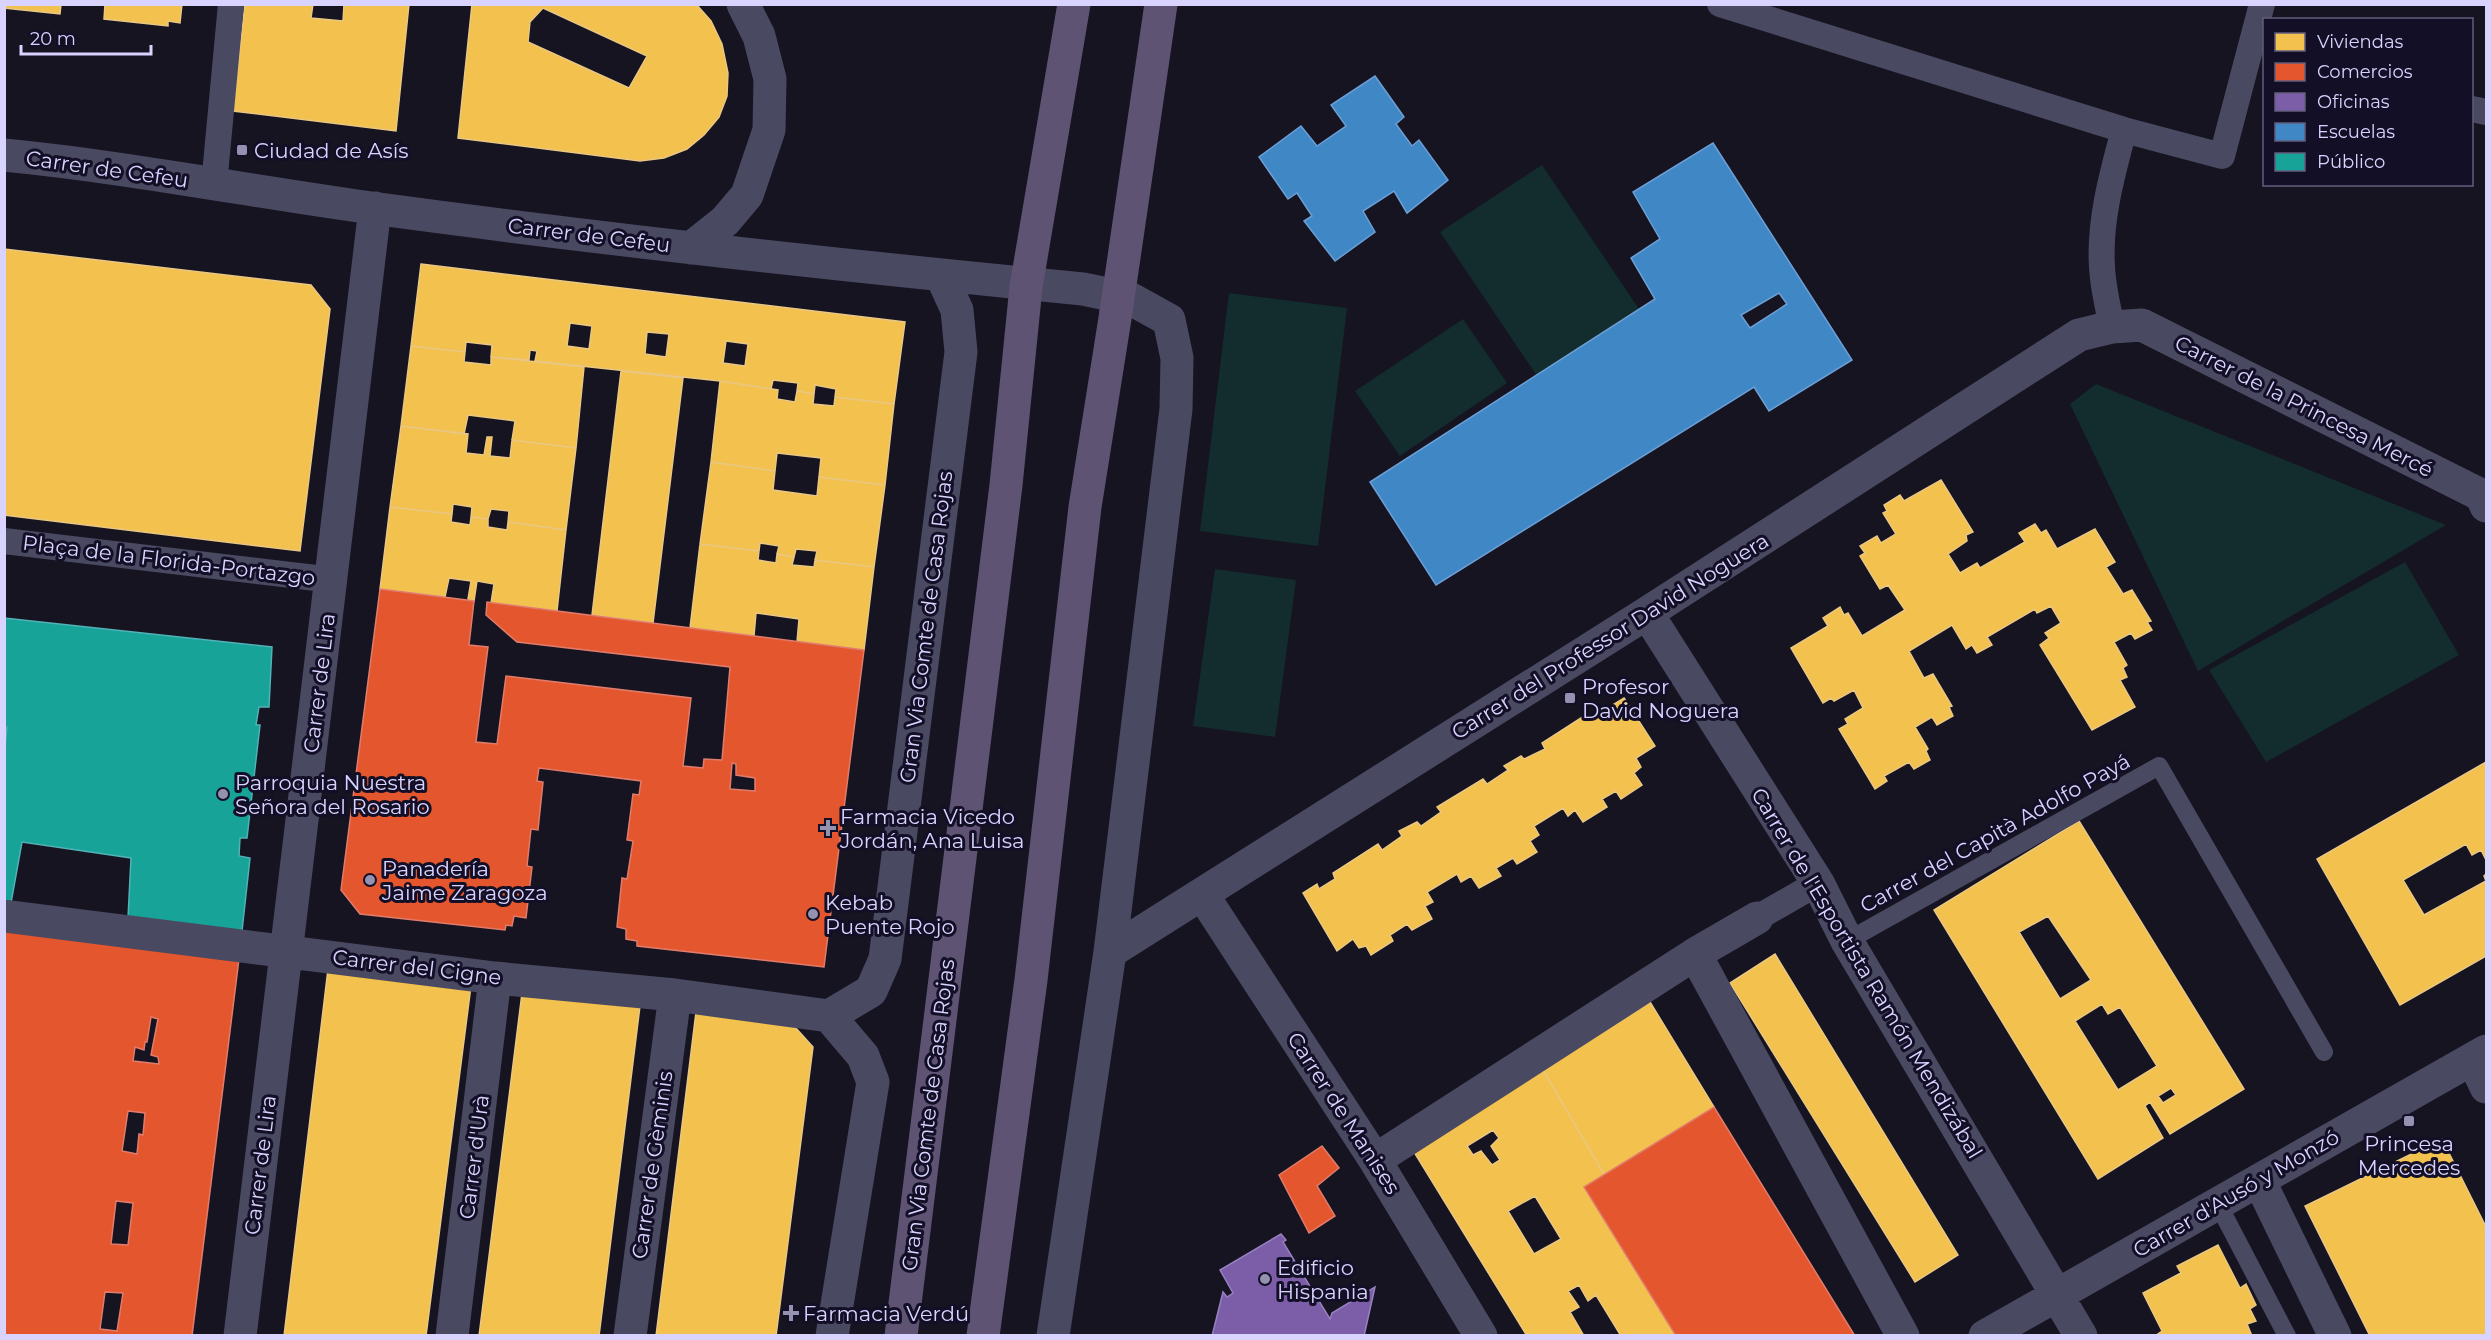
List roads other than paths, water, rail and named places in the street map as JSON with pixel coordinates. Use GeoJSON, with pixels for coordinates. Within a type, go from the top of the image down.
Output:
{"type":"FeatureCollection","features":[{"type":"Feature","properties":{"kind":"main road","name":"Gran Via Comte de Casa Rojas"},"geometry":{"type":"LineString","coordinates":[[901,1335],[1006,484],[1026,287],[1074,4]]}},
{"type":"Feature","properties":{"kind":"main road"},"geometry":{"type":"LineString","coordinates":[[983,1335],[1031,980],[1085,507],[1161,4]]}},
{"type":"Feature","properties":{"kind":"street"},"geometry":{"type":"LineString","coordinates":[[214,185],[231,4]]}},
{"type":"Feature","properties":{"kind":"street"},"geometry":{"type":"LineString","coordinates":[[691,248],[725,221],[747,195],[769,130],[770,79],[759,36],[743,4]]}},
{"type":"Feature","properties":{"kind":"street"},"geometry":{"type":"LineString","coordinates":[[1720,4],[2124,130],[2222,156],[2257,56],[2262,4]]}},
{"type":"Feature","properties":{"kind":"street"},"geometry":{"type":"LineString","coordinates":[[2112,327],[2104,293],[2102,265],[2107,194],[2124,130]]}},
{"type":"Feature","properties":{"kind":"street","name":"Carrer de Cefeu"},"geometry":{"type":"LineString","coordinates":[[4,155],[66,161],[375,208],[691,248],[1083,289],[1131,299],[1169,320],[1177,358],[1176,409],[1110,952]]}},
{"type":"Feature","properties":{"kind":"street","name":"Carrer de Lira"},"geometry":{"type":"LineString","coordinates":[[240,1335],[285,950],[333,580],[375,208]]}},
{"type":"Feature","properties":{"kind":"street","name":"Gran Via Comte de Casa Rojas"},"geometry":{"type":"LineString","coordinates":[[829,1016],[871,991],[885,959],[961,351],[957,310],[941,275]]}},
{"type":"Feature","properties":{"kind":"street","name":"Carrer de la Princesa Mercé"},"geometry":{"type":"LineString","coordinates":[[2112,327],[2142,325],[2481,495],[2487,506]]}},
{"type":"Feature","properties":{"kind":"street","name":"Carrer del Professor David Noguera"},"geometry":{"type":"LineString","coordinates":[[1110,952],[1647,613],[2079,335],[2112,327]]}},
{"type":"Feature","properties":{"kind":"street","name":"Plaça de la Florida-Portazgo"},"geometry":{"type":"LineString","coordinates":[[4,541],[333,580]]}},
{"type":"Feature","properties":{"kind":"street","name":"Carrer de l'Esportista Ramón Mendizábal"},"geometry":{"type":"LineString","coordinates":[[1647,613],[1818,883],[1847,941],[2081,1335]]}},
{"type":"Feature","properties":{"kind":"street"},"geometry":{"type":"LineString","coordinates":[[1376,1160],[1695,954],[1818,883]]}},
{"type":"Feature","properties":{"kind":"street","name":"Carrer de Manises"},"geometry":{"type":"LineString","coordinates":[[1202,894],[1376,1160],[1481,1335]]}},
{"type":"Feature","properties":{"kind":"street","name":"Carrer del Cigne"},"geometry":{"type":"LineString","coordinates":[[4,916],[495,978],[675,995],[829,1016]]}},
{"type":"Feature","properties":{"kind":"street"},"geometry":{"type":"LineString","coordinates":[[1053,1335],[1110,952]]}},
{"type":"Feature","properties":{"kind":"street"},"geometry":{"type":"LineString","coordinates":[[1695,954],[1902,1335]]}},
{"type":"Feature","properties":{"kind":"street","name":"Carrer d'Urà"},"geometry":{"type":"LineString","coordinates":[[452,1335],[495,978]]}},
{"type":"Feature","properties":{"kind":"street","name":"Carrer de Gèminis"},"geometry":{"type":"LineString","coordinates":[[630,1335],[675,995]]}},
{"type":"Feature","properties":{"kind":"street"},"geometry":{"type":"LineString","coordinates":[[829,1016],[863,1056],[873,1082],[832,1335]]}},
{"type":"Feature","properties":{"kind":"street","name":"Carrer d'Ausó y Monzó"},"geometry":{"type":"LineString","coordinates":[[1985,1335],[2259,1180],[2482,1066]]}},
{"type":"Feature","properties":{"kind":"street"},"geometry":{"type":"LineString","coordinates":[[2259,1180],[2335,1335]]}},
{"type":"Feature","properties":{"kind":"lane","name":"Carrer del Capità Adolfo Payá"},"geometry":{"type":"LineString","coordinates":[[1847,941],[2159,766],[2324,1052]]}},
{"type":"Feature","properties":{"kind":"lane"},"geometry":{"type":"LineString","coordinates":[[2218,1204],[2287,1335]]}},
{"type":"Feature","properties":{"kind":"place","name":"Ciudad de Asís"},"geometry":{"type":"Point","coordinates":[242,150]}},
{"type":"Feature","properties":{"kind":"place","name":"Profesor David Noguera"},"geometry":{"type":"Point","coordinates":[1570,698]}},
{"type":"Feature","properties":{"kind":"place","name":"Parroquia Nuestra Señora del Rosario"},"geometry":{"type":"Point","coordinates":[223,794]}},
{"type":"Feature","properties":{"kind":"place","name":"Farmacia Vicedo Jordán, Ana Luisa"},"geometry":{"type":"Point","coordinates":[828,828]}},
{"type":"Feature","properties":{"kind":"place","name":"Panadería Jaime Zaragoza"},"geometry":{"type":"Point","coordinates":[370,880]}},
{"type":"Feature","properties":{"kind":"place","name":"Kebab Puente Rojo"},"geometry":{"type":"Point","coordinates":[813,914]}},
{"type":"Feature","properties":{"kind":"place","name":"Princesa Mercedes"},"geometry":{"type":"Point","coordinates":[2409,1121]}},
{"type":"Feature","properties":{"kind":"place","name":"Edificio Hispania"},"geometry":{"type":"Point","coordinates":[1265,1279]}},
{"type":"Feature","properties":{"kind":"place","name":"Farmacia Verdú"},"geometry":{"type":"Point","coordinates":[791,1313]}}]}
